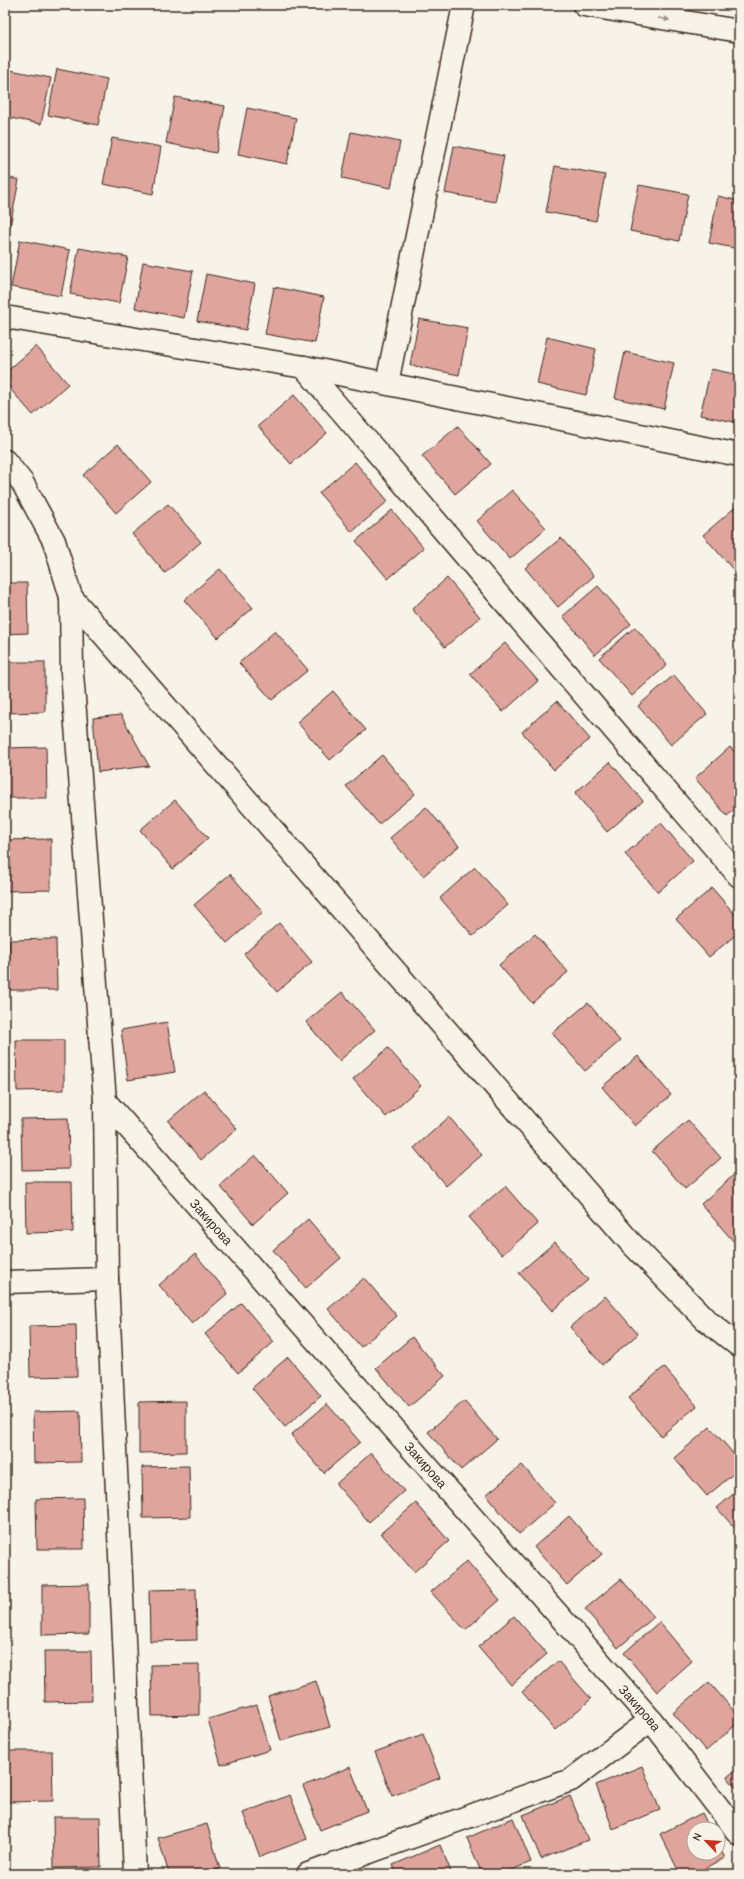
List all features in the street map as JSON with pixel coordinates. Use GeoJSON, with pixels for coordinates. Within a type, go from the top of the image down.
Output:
{"type":"FeatureCollection","features":[{"type":"Feature","properties":{"kind":"main road"},"geometry":{"type":"LineString","coordinates":[[387,383],[464,5]]}},
{"type":"Feature","properties":{"kind":"main road"},"geometry":{"type":"LineString","coordinates":[[584,5],[739,31]]}},
{"type":"Feature","properties":{"kind":"main road"},"geometry":{"type":"LineString","coordinates":[[5,317],[304,367],[739,455]]}},
{"type":"Feature","properties":{"kind":"main road"},"geometry":{"type":"LineString","coordinates":[[304,367],[739,876]]}},
{"type":"Feature","properties":{"kind":"main road"},"geometry":{"type":"LineString","coordinates":[[5,461],[22,482],[54,541],[71,597],[72,673],[105,1100],[107,1279],[135,1874]]}},
{"type":"Feature","properties":{"kind":"main road"},"geometry":{"type":"LineString","coordinates":[[71,597],[630,1242],[705,1319],[739,1346]]}},
{"type":"Feature","properties":{"kind":"main road","name":"Закирова"},"geometry":{"type":"LineString","coordinates":[[105,1100],[651,1720],[739,1834]]}},
{"type":"Feature","properties":{"kind":"main road"},"geometry":{"type":"LineString","coordinates":[[5,1282],[107,1279]]}},
{"type":"Feature","properties":{"kind":"main road"},"geometry":{"type":"LineString","coordinates":[[308,1874],[571,1780],[651,1720]]}},
{"type":"Feature","properties":{"kind":"building"},"geometry":{"type":"Polygon","coordinates":[[[5,69],[51,78],[41,124],[5,117],[5,69]]]}},
{"type":"Feature","properties":{"kind":"building"},"geometry":{"type":"Polygon","coordinates":[[[57,69],[107,79],[98,125],[48,115],[57,69]]]}},
{"type":"Feature","properties":{"kind":"building"},"geometry":{"type":"Polygon","coordinates":[[[175,97],[225,106],[216,153],[166,143],[175,97]]]}},
{"type":"Feature","properties":{"kind":"building"},"geometry":{"type":"Polygon","coordinates":[[[247,108],[296,118],[287,164],[238,154],[247,108]]]}},
{"type":"Feature","properties":{"kind":"building"},"geometry":{"type":"Polygon","coordinates":[[[351,132],[400,142],[391,188],[342,178],[351,132]]]}},
{"type":"Feature","properties":{"kind":"building"},"geometry":{"type":"Polygon","coordinates":[[[112,138],[161,147],[153,194],[103,184],[112,138]]]}},
{"type":"Feature","properties":{"kind":"building"},"geometry":{"type":"Polygon","coordinates":[[[454,146],[504,156],[495,202],[445,193],[454,146]]]}},
{"type":"Feature","properties":{"kind":"building"},"geometry":{"type":"Polygon","coordinates":[[[555,166],[605,175],[596,221],[546,212],[555,166]]]}},
{"type":"Feature","properties":{"kind":"building"},"geometry":{"type":"Polygon","coordinates":[[[5,177],[19,180],[10,226],[5,225],[5,177]]]}},
{"type":"Feature","properties":{"kind":"building"},"geometry":{"type":"Polygon","coordinates":[[[639,185],[688,194],[679,241],[630,231],[639,185]]]}},
{"type":"Feature","properties":{"kind":"building"},"geometry":{"type":"Polygon","coordinates":[[[718,196],[739,201],[739,249],[709,243],[718,196]]]}},
{"type":"Feature","properties":{"kind":"building"},"geometry":{"type":"Polygon","coordinates":[[[20,240],[70,250],[61,296],[11,287],[20,240]]]}},
{"type":"Feature","properties":{"kind":"building"},"geometry":{"type":"Polygon","coordinates":[[[79,248],[128,257],[119,303],[70,294],[79,248]]]}},
{"type":"Feature","properties":{"kind":"building"},"geometry":{"type":"Polygon","coordinates":[[[143,262],[193,271],[184,318],[135,308],[143,262]]]}},
{"type":"Feature","properties":{"kind":"building"},"geometry":{"type":"Polygon","coordinates":[[[206,274],[255,284],[246,330],[197,321],[206,274]]]}},
{"type":"Feature","properties":{"kind":"building"},"geometry":{"type":"Polygon","coordinates":[[[274,287],[324,297],[315,343],[265,334],[274,287]]]}},
{"type":"Feature","properties":{"kind":"building"},"geometry":{"type":"Polygon","coordinates":[[[419,319],[468,328],[459,375],[410,365],[419,319]]]}},
{"type":"Feature","properties":{"kind":"building"},"geometry":{"type":"Polygon","coordinates":[[[547,337],[596,349],[586,395],[537,384],[547,337]]]}},
{"type":"Feature","properties":{"kind":"building"},"geometry":{"type":"Polygon","coordinates":[[[36,346],[68,384],[33,415],[5,383],[5,373],[36,346]]]}},
{"type":"Feature","properties":{"kind":"building"},"geometry":{"type":"Polygon","coordinates":[[[625,352],[674,363],[664,409],[615,398],[625,352]]]}},
{"type":"Feature","properties":{"kind":"building"},"geometry":{"type":"Polygon","coordinates":[[[711,369],[739,375],[739,423],[700,415],[711,369]]]}},
{"type":"Feature","properties":{"kind":"building"},"geometry":{"type":"Polygon","coordinates":[[[294,395],[327,433],[291,464],[258,426],[294,395]]]}},
{"type":"Feature","properties":{"kind":"building"},"geometry":{"type":"Polygon","coordinates":[[[458,426],[491,464],[455,494],[422,456],[458,426]]]}},
{"type":"Feature","properties":{"kind":"building"},"geometry":{"type":"Polygon","coordinates":[[[118,444],[151,482],[116,513],[83,475],[118,444]]]}},
{"type":"Feature","properties":{"kind":"building"},"geometry":{"type":"Polygon","coordinates":[[[355,462],[388,501],[352,532],[319,493],[355,462]]]}},
{"type":"Feature","properties":{"kind":"building"},"geometry":{"type":"Polygon","coordinates":[[[512,490],[546,528],[510,559],[477,521],[512,490]]]}},
{"type":"Feature","properties":{"kind":"building"},"geometry":{"type":"Polygon","coordinates":[[[168,504],[201,542],[165,573],[132,534],[168,504]]]}},
{"type":"Feature","properties":{"kind":"building"},"geometry":{"type":"Polygon","coordinates":[[[739,504],[739,570],[736,573],[703,535],[739,504]]]}},
{"type":"Feature","properties":{"kind":"building"},"geometry":{"type":"Polygon","coordinates":[[[392,510],[424,548],[388,579],[356,541],[392,510]]]}},
{"type":"Feature","properties":{"kind":"building"},"geometry":{"type":"Polygon","coordinates":[[[561,538],[594,576],[558,607],[525,568],[561,538]]]}},
{"type":"Feature","properties":{"kind":"building"},"geometry":{"type":"Polygon","coordinates":[[[220,569],[253,608],[218,638],[184,600],[220,569]]]}},
{"type":"Feature","properties":{"kind":"building"},"geometry":{"type":"Polygon","coordinates":[[[447,578],[480,617],[445,647],[412,609],[447,578]]]}},
{"type":"Feature","properties":{"kind":"building"},"geometry":{"type":"Polygon","coordinates":[[[5,583],[27,583],[28,633],[5,634],[5,583]]]}},
{"type":"Feature","properties":{"kind":"building"},"geometry":{"type":"Polygon","coordinates":[[[598,586],[631,624],[595,655],[563,616],[598,586]]]}},
{"type":"Feature","properties":{"kind":"building"},"geometry":{"type":"Polygon","coordinates":[[[635,627],[667,665],[632,696],[599,658],[635,627]]]}},
{"type":"Feature","properties":{"kind":"building"},"geometry":{"type":"Polygon","coordinates":[[[275,631],[308,670],[272,700],[239,663],[275,631]]]}},
{"type":"Feature","properties":{"kind":"building"},"geometry":{"type":"Polygon","coordinates":[[[505,643],[538,681],[503,712],[470,674],[505,643]]]}},
{"type":"Feature","properties":{"kind":"building"},"geometry":{"type":"Polygon","coordinates":[[[5,662],[45,662],[45,712],[5,713],[5,662]]]}},
{"type":"Feature","properties":{"kind":"building"},"geometry":{"type":"Polygon","coordinates":[[[674,675],[707,714],[671,745],[638,706],[674,675]]]}},
{"type":"Feature","properties":{"kind":"building"},"geometry":{"type":"Polygon","coordinates":[[[333,691],[366,730],[330,760],[297,722],[333,691]]]}},
{"type":"Feature","properties":{"kind":"building"},"geometry":{"type":"Polygon","coordinates":[[[557,701],[590,739],[554,770],[522,732],[557,701]]]}},
{"type":"Feature","properties":{"kind":"building"},"geometry":{"type":"Polygon","coordinates":[[[121,715],[149,766],[98,772],[93,718],[121,715]]]}},
{"type":"Feature","properties":{"kind":"building"},"geometry":{"type":"Polygon","coordinates":[[[46,747],[47,798],[5,798],[5,748],[46,747]]]}},
{"type":"Feature","properties":{"kind":"building"},"geometry":{"type":"Polygon","coordinates":[[[730,747],[739,757],[739,806],[727,816],[695,778],[730,747]]]}},
{"type":"Feature","properties":{"kind":"building"},"geometry":{"type":"Polygon","coordinates":[[[382,755],[415,794],[379,824],[346,786],[382,755]]]}},
{"type":"Feature","properties":{"kind":"building"},"geometry":{"type":"Polygon","coordinates":[[[610,762],[643,801],[607,832],[575,793],[610,762]]]}},
{"type":"Feature","properties":{"kind":"building"},"geometry":{"type":"Polygon","coordinates":[[[175,800],[208,838],[173,869],[140,830],[175,800]]]}},
{"type":"Feature","properties":{"kind":"building"},"geometry":{"type":"Polygon","coordinates":[[[426,807],[459,846],[423,876],[390,838],[426,807]]]}},
{"type":"Feature","properties":{"kind":"building"},"geometry":{"type":"Polygon","coordinates":[[[661,823],[693,861],[658,892],[625,854],[661,823]]]}},
{"type":"Feature","properties":{"kind":"building"},"geometry":{"type":"Polygon","coordinates":[[[51,839],[51,890],[5,891],[5,840],[51,839]]]}},
{"type":"Feature","properties":{"kind":"building"},"geometry":{"type":"Polygon","coordinates":[[[475,867],[508,905],[473,936],[440,898],[475,867]]]}},
{"type":"Feature","properties":{"kind":"building"},"geometry":{"type":"Polygon","coordinates":[[[230,874],[263,912],[227,943],[194,905],[230,874]]]}},
{"type":"Feature","properties":{"kind":"building"},"geometry":{"type":"Polygon","coordinates":[[[712,888],[739,919],[739,932],[709,957],[676,919],[712,888]]]}},
{"type":"Feature","properties":{"kind":"building"},"geometry":{"type":"Polygon","coordinates":[[[279,923],[312,962],[277,992],[244,954],[279,923]]]}},
{"type":"Feature","properties":{"kind":"building"},"geometry":{"type":"Polygon","coordinates":[[[535,934],[568,972],[532,1003],[499,965],[535,934]]]}},
{"type":"Feature","properties":{"kind":"building"},"geometry":{"type":"Polygon","coordinates":[[[56,939],[57,990],[10,990],[9,940],[56,939]]]}},
{"type":"Feature","properties":{"kind":"building"},"geometry":{"type":"Polygon","coordinates":[[[342,992],[375,1030],[339,1061],[306,1022],[342,992]]]}},
{"type":"Feature","properties":{"kind":"building"},"geometry":{"type":"Polygon","coordinates":[[[588,1003],[620,1041],[585,1071],[552,1033],[588,1003]]]}},
{"type":"Feature","properties":{"kind":"building"},"geometry":{"type":"Polygon","coordinates":[[[167,1022],[175,1072],[128,1080],[121,1030],[167,1022]]]}},
{"type":"Feature","properties":{"kind":"building"},"geometry":{"type":"Polygon","coordinates":[[[16,1040],[64,1040],[64,1090],[17,1091],[16,1040]]]}},
{"type":"Feature","properties":{"kind":"building"},"geometry":{"type":"Polygon","coordinates":[[[388,1048],[421,1086],[386,1117],[353,1079],[388,1048]]]}},
{"type":"Feature","properties":{"kind":"building"},"geometry":{"type":"Polygon","coordinates":[[[638,1056],[671,1095],[635,1126],[602,1087],[638,1056]]]}},
{"type":"Feature","properties":{"kind":"building"},"geometry":{"type":"Polygon","coordinates":[[[204,1090],[237,1129],[201,1160],[168,1121],[204,1090]]]}},
{"type":"Feature","properties":{"kind":"building"},"geometry":{"type":"Polygon","coordinates":[[[449,1117],[482,1155],[446,1186],[414,1148],[449,1117]]]}},
{"type":"Feature","properties":{"kind":"building"},"geometry":{"type":"Polygon","coordinates":[[[68,1118],[69,1169],[22,1170],[21,1119],[68,1118]]]}},
{"type":"Feature","properties":{"kind":"building"},"geometry":{"type":"Polygon","coordinates":[[[688,1120],[721,1158],[685,1189],[652,1151],[688,1120]]]}},
{"type":"Feature","properties":{"kind":"building"},"geometry":{"type":"Polygon","coordinates":[[[255,1155],[288,1193],[253,1224],[220,1186],[255,1155]]]}},
{"type":"Feature","properties":{"kind":"building"},"geometry":{"type":"Polygon","coordinates":[[[736,1173],[739,1176],[739,1238],[734,1242],[701,1204],[736,1173]]]}},
{"type":"Feature","properties":{"kind":"building"},"geometry":{"type":"Polygon","coordinates":[[[25,1182],[72,1182],[73,1232],[26,1233],[25,1182]]]}},
{"type":"Feature","properties":{"kind":"building"},"geometry":{"type":"Polygon","coordinates":[[[505,1186],[538,1224],[502,1255],[469,1217],[505,1186]]]}},
{"type":"Feature","properties":{"kind":"building"},"geometry":{"type":"Polygon","coordinates":[[[308,1219],[341,1258],[306,1288],[273,1250],[308,1219]]]}},
{"type":"Feature","properties":{"kind":"building"},"geometry":{"type":"Polygon","coordinates":[[[555,1242],[588,1280],[552,1311],[519,1273],[555,1242]]]}},
{"type":"Feature","properties":{"kind":"building"},"geometry":{"type":"Polygon","coordinates":[[[195,1254],[228,1293],[192,1324],[159,1285],[195,1254]]]}},
{"type":"Feature","properties":{"kind":"building"},"geometry":{"type":"Polygon","coordinates":[[[364,1278],[397,1316],[361,1347],[328,1309],[364,1278]]]}},
{"type":"Feature","properties":{"kind":"building"},"geometry":{"type":"Polygon","coordinates":[[[605,1296],[638,1334],[602,1365],[570,1327],[605,1296]]]}},
{"type":"Feature","properties":{"kind":"building"},"geometry":{"type":"Polygon","coordinates":[[[241,1303],[274,1342],[238,1373],[205,1334],[241,1303]]]}},
{"type":"Feature","properties":{"kind":"building"},"geometry":{"type":"Polygon","coordinates":[[[76,1325],[77,1376],[30,1377],[29,1326],[76,1325]]]}},
{"type":"Feature","properties":{"kind":"building"},"geometry":{"type":"Polygon","coordinates":[[[412,1337],[445,1376],[409,1407],[376,1368],[412,1337]]]}},
{"type":"Feature","properties":{"kind":"building"},"geometry":{"type":"Polygon","coordinates":[[[288,1357],[321,1396],[285,1427],[252,1388],[288,1357]]]}},
{"type":"Feature","properties":{"kind":"building"},"geometry":{"type":"Polygon","coordinates":[[[664,1367],[697,1406],[661,1436],[628,1398],[664,1367]]]}},
{"type":"Feature","properties":{"kind":"building"},"geometry":{"type":"Polygon","coordinates":[[[186,1401],[186,1452],[139,1453],[139,1402],[186,1401]]]}},
{"type":"Feature","properties":{"kind":"building"},"geometry":{"type":"Polygon","coordinates":[[[464,1401],[497,1439],[461,1470],[428,1432],[464,1401]]]}},
{"type":"Feature","properties":{"kind":"building"},"geometry":{"type":"Polygon","coordinates":[[[327,1404],[360,1442],[324,1473],[291,1435],[327,1404]]]}},
{"type":"Feature","properties":{"kind":"building"},"geometry":{"type":"Polygon","coordinates":[[[80,1411],[81,1462],[34,1463],[33,1412],[80,1411]]]}},
{"type":"Feature","properties":{"kind":"building"},"geometry":{"type":"Polygon","coordinates":[[[710,1427],[739,1460],[739,1469],[707,1496],[674,1458],[710,1427]]]}},
{"type":"Feature","properties":{"kind":"building"},"geometry":{"type":"Polygon","coordinates":[[[371,1453],[404,1491],[369,1522],[336,1484],[371,1453]]]}},
{"type":"Feature","properties":{"kind":"building"},"geometry":{"type":"Polygon","coordinates":[[[522,1465],[555,1503],[519,1534],[486,1495],[522,1465]]]}},
{"type":"Feature","properties":{"kind":"building"},"geometry":{"type":"Polygon","coordinates":[[[189,1466],[190,1517],[143,1518],[142,1467],[189,1466]]]}},
{"type":"Feature","properties":{"kind":"building"},"geometry":{"type":"Polygon","coordinates":[[[739,1489],[739,1533],[717,1508],[739,1489]]]}},
{"type":"Feature","properties":{"kind":"building"},"geometry":{"type":"Polygon","coordinates":[[[83,1498],[84,1549],[37,1549],[36,1499],[83,1498]]]}},
{"type":"Feature","properties":{"kind":"building"},"geometry":{"type":"Polygon","coordinates":[[[416,1503],[449,1541],[414,1572],[381,1533],[416,1503]]]}},
{"type":"Feature","properties":{"kind":"building"},"geometry":{"type":"Polygon","coordinates":[[[569,1516],[602,1554],[567,1585],[534,1547],[569,1516]]]}},
{"type":"Feature","properties":{"kind":"building"},"geometry":{"type":"Polygon","coordinates":[[[467,1561],[500,1600],[465,1630],[431,1592],[467,1561]]]}},
{"type":"Feature","properties":{"kind":"building"},"geometry":{"type":"Polygon","coordinates":[[[621,1579],[654,1617],[618,1648],[585,1609],[621,1579]]]}},
{"type":"Feature","properties":{"kind":"building"},"geometry":{"type":"Polygon","coordinates":[[[89,1584],[89,1634],[42,1635],[42,1585],[89,1584]]]}},
{"type":"Feature","properties":{"kind":"building"},"geometry":{"type":"Polygon","coordinates":[[[196,1589],[197,1640],[150,1641],[149,1590],[196,1589]]]}},
{"type":"Feature","properties":{"kind":"building"},"geometry":{"type":"Polygon","coordinates":[[[514,1616],[547,1654],[511,1685],[478,1647],[514,1616]]]}},
{"type":"Feature","properties":{"kind":"building"},"geometry":{"type":"Polygon","coordinates":[[[659,1622],[692,1661],[657,1692],[624,1653],[659,1622]]]}},
{"type":"Feature","properties":{"kind":"building"},"geometry":{"type":"Polygon","coordinates":[[[44,1651],[91,1651],[92,1701],[45,1702],[44,1651]]]}},
{"type":"Feature","properties":{"kind":"building"},"geometry":{"type":"Polygon","coordinates":[[[558,1661],[591,1699],[555,1730],[522,1692],[558,1661]]]}},
{"type":"Feature","properties":{"kind":"building"},"geometry":{"type":"Polygon","coordinates":[[[199,1664],[199,1715],[152,1716],[151,1665],[199,1664]]]}},
{"type":"Feature","properties":{"kind":"building"},"geometry":{"type":"Polygon","coordinates":[[[316,1681],[330,1727],[281,1741],[268,1696],[316,1681]]]}},
{"type":"Feature","properties":{"kind":"building"},"geometry":{"type":"Polygon","coordinates":[[[709,1682],[739,1717],[739,1722],[706,1751],[673,1713],[709,1682]]]}},
{"type":"Feature","properties":{"kind":"building"},"geometry":{"type":"Polygon","coordinates":[[[257,1705],[270,1750],[221,1765],[208,1719],[257,1705]]]}},
{"type":"Feature","properties":{"kind":"building"},"geometry":{"type":"Polygon","coordinates":[[[423,1734],[440,1778],[392,1796],[375,1752],[423,1734]]]}},
{"type":"Feature","properties":{"kind":"building"},"geometry":{"type":"Polygon","coordinates":[[[5,1751],[52,1751],[53,1801],[6,1802],[5,1751]]]}},
{"type":"Feature","properties":{"kind":"building"},"geometry":{"type":"Polygon","coordinates":[[[642,1766],[660,1810],[613,1829],[596,1785],[642,1766]]]}},
{"type":"Feature","properties":{"kind":"building"},"geometry":{"type":"Polygon","coordinates":[[[350,1767],[367,1811],[320,1830],[303,1786],[350,1767]]]}},
{"type":"Feature","properties":{"kind":"building"},"geometry":{"type":"Polygon","coordinates":[[[739,1767],[739,1791],[727,1777],[739,1767]]]}},
{"type":"Feature","properties":{"kind":"building"},"geometry":{"type":"Polygon","coordinates":[[[290,1795],[307,1839],[260,1857],[243,1813],[290,1795]]]}},
{"type":"Feature","properties":{"kind":"building"},"geometry":{"type":"Polygon","coordinates":[[[570,1796],[588,1840],[541,1859],[523,1815],[570,1796]]]}},
{"type":"Feature","properties":{"kind":"building"},"geometry":{"type":"Polygon","coordinates":[[[702,1813],[706,1821],[686,1821],[702,1813]]]}},
{"type":"Feature","properties":{"kind":"building"},"geometry":{"type":"Polygon","coordinates":[[[53,1817],[100,1817],[101,1867],[54,1868],[53,1817]]]}},
{"type":"Feature","properties":{"kind":"building"},"geometry":{"type":"Polygon","coordinates":[[[513,1818],[531,1862],[502,1874],[482,1874],[467,1838],[513,1818]]]}},
{"type":"Feature","properties":{"kind":"building"},"geometry":{"type":"Polygon","coordinates":[[[686,1821],[686,1861],[719,1861],[694,1874],[680,1874],[660,1834],[686,1821]]]}},
{"type":"Feature","properties":{"kind":"building"},"geometry":{"type":"Polygon","coordinates":[[[207,1824],[220,1869],[203,1874],[169,1874],[158,1838],[207,1824]]]}},
{"type":"Feature","properties":{"kind":"building"},"geometry":{"type":"Polygon","coordinates":[[[440,1845],[452,1874],[397,1874],[393,1865],[440,1845]]]}}]}
